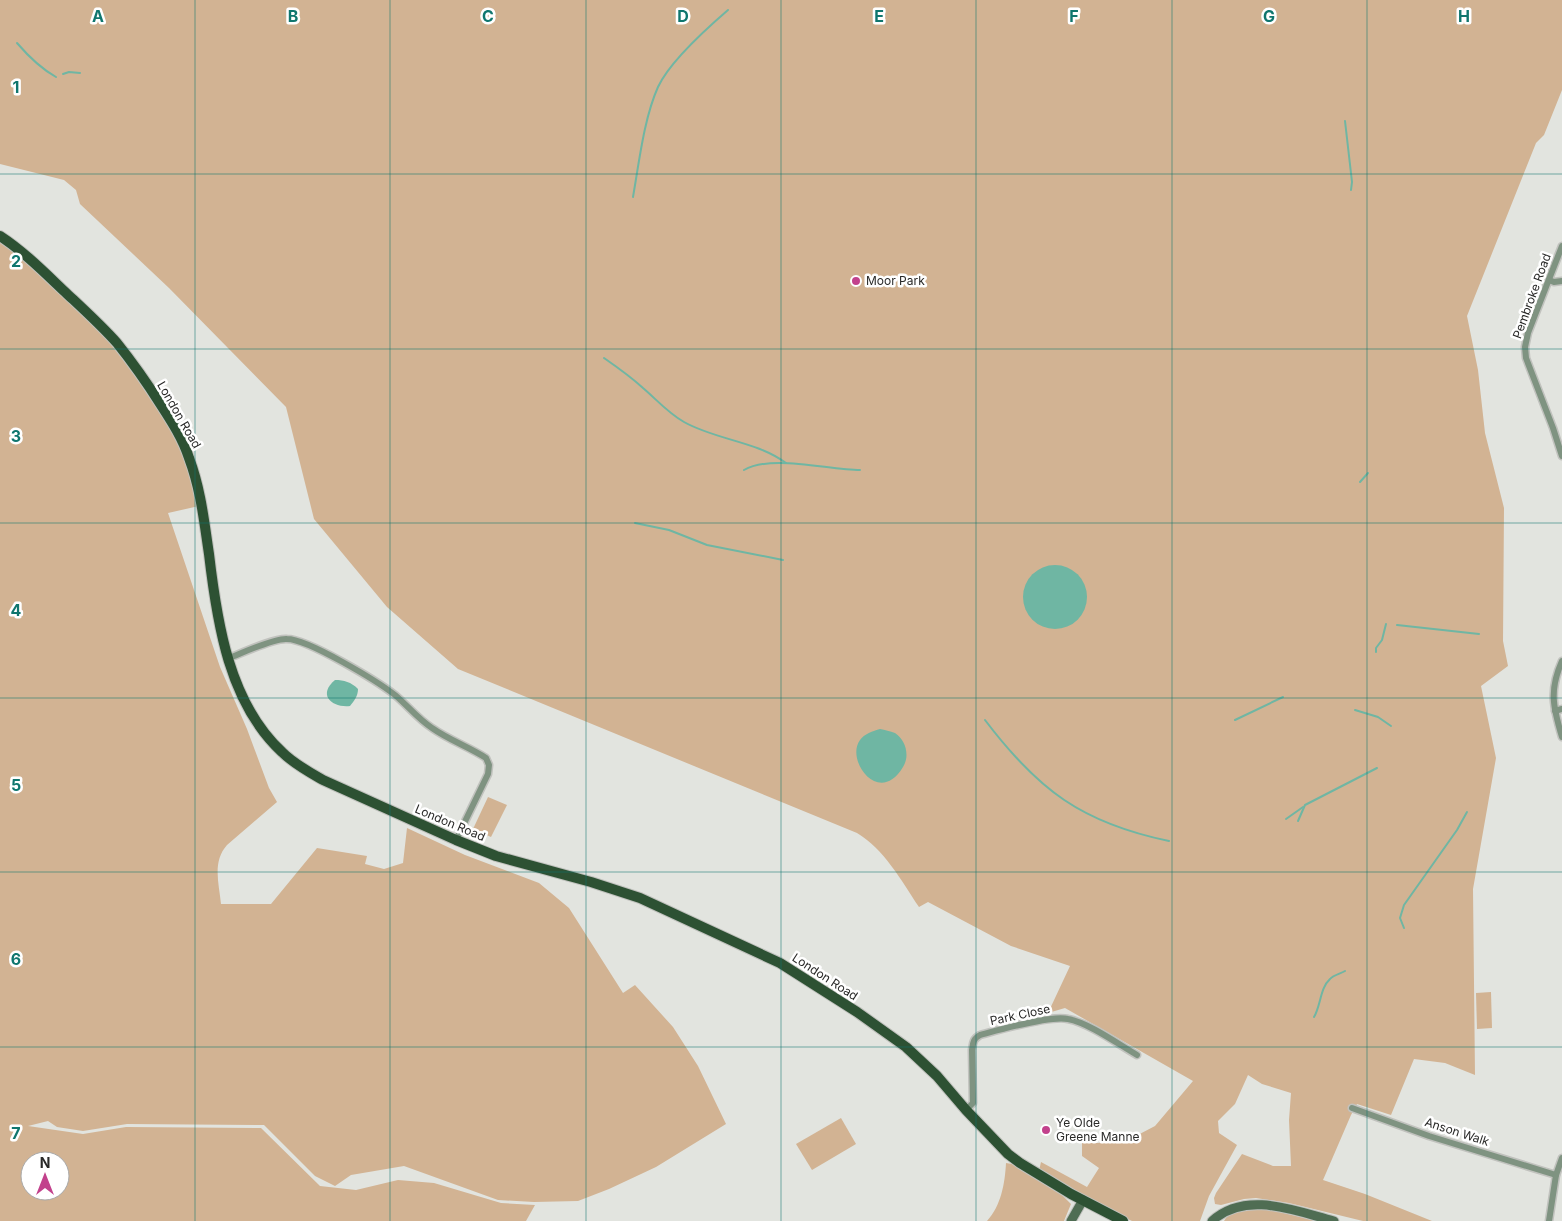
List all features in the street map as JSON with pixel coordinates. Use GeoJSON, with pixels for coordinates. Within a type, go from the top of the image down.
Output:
{"type":"FeatureCollection","features":[{"type":"Feature","properties":{"kind":"main road","name":"London Road"},"geometry":{"type":"LineString","coordinates":[[0,236],[15,246],[40,268],[116,343],[136,366],[182,440],[200,489],[219,621],[229,658],[244,700],[255,721],[266,735],[292,760],[323,780],[456,840],[496,856],[591,882],[640,898],[780,963],[870,1021],[906,1047],[937,1076],[1008,1154],[1082,1200],[1123,1221]]}},
{"type":"Feature","properties":{"kind":"street","name":"Pembroke Road"},"geometry":{"type":"LineString","coordinates":[[1562,246],[1525,342],[1528,363],[1554,428],[1562,456]]}},
{"type":"Feature","properties":{"kind":"street"},"geometry":{"type":"LineString","coordinates":[[1549,280],[1554,282],[1562,280]]}},
{"type":"Feature","properties":{"kind":"street"},"geometry":{"type":"LineString","coordinates":[[229,658],[281,639],[294,639],[327,654],[358,672],[395,696],[433,730],[486,758],[489,765],[488,774],[456,840]]}},
{"type":"Feature","properties":{"kind":"street"},"geometry":{"type":"LineString","coordinates":[[1562,661],[1555,682],[1553,702],[1558,710],[1562,736]]}},
{"type":"Feature","properties":{"kind":"street","name":"Park Close"},"geometry":{"type":"LineString","coordinates":[[966,1110],[973,1102],[973,1042],[975,1038],[980,1036],[1049,1019],[1066,1018],[1083,1024],[1137,1055]]}},
{"type":"Feature","properties":{"kind":"street","name":"Anson Walk"},"geometry":{"type":"LineString","coordinates":[[1352,1108],[1429,1136],[1556,1176]]}},
{"type":"Feature","properties":{"kind":"street"},"geometry":{"type":"LineString","coordinates":[[1549,1221],[1556,1176],[1562,1158]]}},
{"type":"Feature","properties":{"kind":"street"},"geometry":{"type":"LineString","coordinates":[[1072,1221],[1082,1200]]}},
{"type":"Feature","properties":{"kind":"street"},"geometry":{"type":"LineString","coordinates":[[1212,1221],[1232,1208],[1252,1204],[1276,1207],[1334,1221]]}},
{"type":"Feature","properties":{"kind":"shaded area"},"geometry":{"type":"Polygon","coordinates":[[[0,0],[1562,0],[1562,90],[1544,135],[1536,143],[1467,316],[1478,370],[1485,433],[1504,508],[1503,641],[1508,666],[1481,686],[1496,758],[1473,889],[1475,1075],[1445,1063],[1414,1059],[1391,1115],[1357,1104],[1323,1180],[1365,1194],[1432,1221],[1363,1221],[1289,1203],[1256,1198],[1221,1205],[1215,1204],[1214,1198],[1216,1193],[1242,1154],[1273,1166],[1291,1166],[1289,1120],[1291,1093],[1262,1084],[1248,1075],[1235,1104],[1218,1121],[1219,1133],[1237,1145],[1209,1196],[1200,1221],[1132,1221],[1039,1171],[1041,1162],[1087,1187],[1099,1168],[1082,1156],[1082,1143],[1099,1143],[1102,1140],[1132,1138],[1155,1126],[1193,1081],[1065,1008],[1048,1013],[1070,966],[1011,946],[928,902],[919,907],[884,856],[857,833],[458,669],[387,607],[314,519],[286,407],[169,288],[80,204],[76,190],[64,180],[0,164],[0,0]]]}},
{"type":"Feature","properties":{"kind":"shaded area"},"geometry":{"type":"Polygon","coordinates":[[[0,242],[8,246],[27,263],[100,332],[123,358],[174,434],[186,464],[199,506],[168,513],[220,667],[247,729],[269,788],[277,802],[227,845],[222,852],[218,866],[221,904],[271,904],[317,848],[367,856],[365,864],[384,869],[403,863],[407,828],[465,855],[539,883],[569,908],[623,993],[635,985],[673,1027],[698,1066],[726,1124],[656,1167],[609,1189],[578,1201],[534,1202],[498,1200],[404,1166],[351,1175],[335,1186],[315,1176],[264,1125],[127,1124],[83,1131],[57,1127],[48,1121],[28,1126],[83,1134],[126,1127],[261,1128],[320,1186],[356,1190],[398,1180],[434,1183],[501,1203],[535,1205],[526,1221],[0,1221],[0,242]]]}},
{"type":"Feature","properties":{"kind":"shaded area"},"geometry":{"type":"Polygon","coordinates":[[[1055,565],[1073,571],[1081,579],[1087,597],[1081,615],[1073,623],[1055,629],[1037,623],[1029,615],[1023,597],[1029,579],[1037,571],[1055,565]]]}},
{"type":"Feature","properties":{"kind":"shaded area"},"geometry":{"type":"Polygon","coordinates":[[[335,680],[347,682],[358,689],[357,696],[350,706],[338,705],[329,699],[327,691],[335,680]]]}},
{"type":"Feature","properties":{"kind":"shaded area"},"geometry":{"type":"Polygon","coordinates":[[[880,729],[893,732],[899,736],[906,749],[903,767],[894,778],[884,782],[875,781],[867,776],[857,758],[860,740],[866,734],[880,729]]]}},
{"type":"Feature","properties":{"kind":"shaded area"},"geometry":{"type":"Polygon","coordinates":[[[488,797],[507,805],[491,837],[473,829],[488,797]]]}},
{"type":"Feature","properties":{"kind":"shaded area"},"geometry":{"type":"Polygon","coordinates":[[[1491,992],[1492,1028],[1477,1029],[1476,993],[1491,992]]]}},
{"type":"Feature","properties":{"kind":"shaded area"},"geometry":{"type":"Polygon","coordinates":[[[841,1118],[856,1144],[812,1170],[796,1144],[841,1118]]]}},
{"type":"Feature","properties":{"kind":"shaded area"},"geometry":{"type":"Polygon","coordinates":[[[1006,1163],[1012,1164],[1062,1195],[1071,1204],[1064,1221],[987,1221],[999,1201],[1005,1178],[1006,1163]]]}},
{"type":"Feature","properties":{"kind":"shaded area"},"geometry":{"type":"Polygon","coordinates":[[[1244,1209],[1268,1209],[1316,1221],[1224,1221],[1229,1213],[1244,1209]]]}},
{"type":"Feature","properties":{"kind":"waterway"},"geometry":{"type":"LineString","coordinates":[[633,197],[649,112],[658,87],[680,56],[728,10]]}},
{"type":"Feature","properties":{"kind":"waterway"},"geometry":{"type":"LineString","coordinates":[[17,43],[35,62],[56,77]]}},
{"type":"Feature","properties":{"kind":"waterway"},"geometry":{"type":"LineString","coordinates":[[63,74],[69,72],[80,73]]}},
{"type":"Feature","properties":{"kind":"waterway"},"geometry":{"type":"LineString","coordinates":[[1345,121],[1352,182],[1351,190]]}},
{"type":"Feature","properties":{"kind":"waterway"},"geometry":{"type":"LineString","coordinates":[[604,358],[629,376],[667,410],[684,422],[709,433],[762,450],[786,463]]}},
{"type":"Feature","properties":{"kind":"waterway"},"geometry":{"type":"LineString","coordinates":[[744,470],[756,465],[769,463],[860,470]]}},
{"type":"Feature","properties":{"kind":"waterway"},"geometry":{"type":"LineString","coordinates":[[1360,482],[1368,473]]}},
{"type":"Feature","properties":{"kind":"waterway"},"geometry":{"type":"LineString","coordinates":[[635,523],[669,530],[707,545],[783,560]]}},
{"type":"Feature","properties":{"kind":"waterway"},"geometry":{"type":"LineString","coordinates":[[1376,652],[1376,648],[1382,640],[1386,624]]}},
{"type":"Feature","properties":{"kind":"waterway"},"geometry":{"type":"LineString","coordinates":[[1397,625],[1479,634]]}},
{"type":"Feature","properties":{"kind":"waterway"},"geometry":{"type":"LineString","coordinates":[[1235,720],[1283,697]]}},
{"type":"Feature","properties":{"kind":"waterway"},"geometry":{"type":"LineString","coordinates":[[1355,710],[1378,717],[1391,726]]}},
{"type":"Feature","properties":{"kind":"waterway"},"geometry":{"type":"LineString","coordinates":[[985,720],[1024,766],[1064,800],[1111,824],[1138,834],[1169,841]]}},
{"type":"Feature","properties":{"kind":"waterway"},"geometry":{"type":"LineString","coordinates":[[1298,821],[1305,805],[1377,768]]}},
{"type":"Feature","properties":{"kind":"waterway"},"geometry":{"type":"LineString","coordinates":[[1286,819],[1303,807]]}},
{"type":"Feature","properties":{"kind":"waterway"},"geometry":{"type":"LineString","coordinates":[[1404,928],[1400,918],[1404,905],[1457,830],[1467,812]]}},
{"type":"Feature","properties":{"kind":"waterway"},"geometry":{"type":"LineString","coordinates":[[1314,1017],[1327,983],[1333,976],[1345,971]]}},
{"type":"Feature","properties":{"kind":"place","name":"Moor Park"},"geometry":{"type":"Point","coordinates":[856,281]}},
{"type":"Feature","properties":{"kind":"place","name":"Ye Olde Greene Manne"},"geometry":{"type":"Point","coordinates":[1046,1130]}}]}
